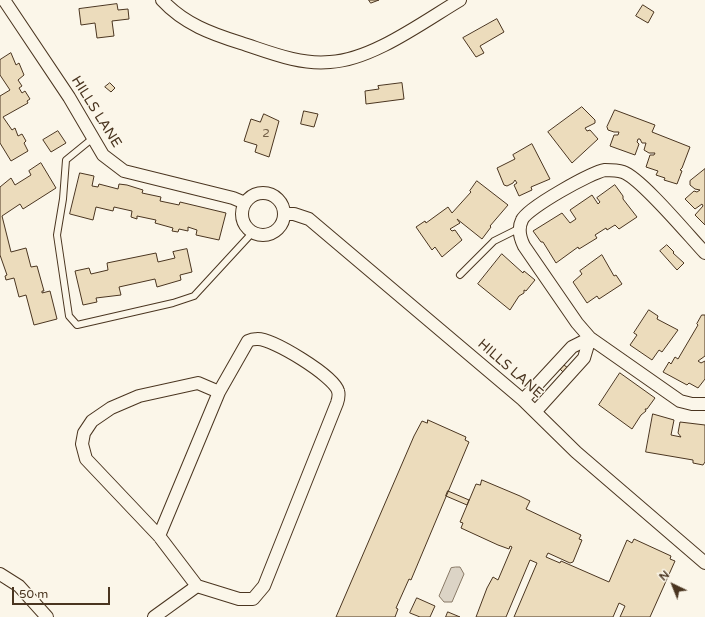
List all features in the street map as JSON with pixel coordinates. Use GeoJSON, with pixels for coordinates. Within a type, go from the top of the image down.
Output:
{"type":"FeatureCollection","features":[{"type":"Feature","properties":{"kind":"street","name":"HILLS LANE"},"geometry":{"type":"LineString","coordinates":[[4,0],[69,97],[103,155],[124,171],[233,198],[245,203]]}},
{"type":"Feature","properties":{"kind":"street"},"geometry":{"type":"LineString","coordinates":[[162,0],[172,11],[202,29],[290,58],[329,62],[349,59],[367,53],[460,0]]}},
{"type":"Feature","properties":{"kind":"street"},"geometry":{"type":"LineString","coordinates":[[705,253],[636,180],[621,172],[604,170],[592,175],[531,210],[522,220],[520,228],[521,240],[524,246],[577,323],[590,338],[680,401],[692,404],[705,404]]}},
{"type":"Feature","properties":{"kind":"street"},"geometry":{"type":"LineString","coordinates":[[269,193],[280,201],[285,214],[281,226],[271,234],[258,235],[253,232],[248,228],[242,216],[245,203],[255,194],[269,193]]}},
{"type":"Feature","properties":{"kind":"street","name":"HILLS LANE"},"geometry":{"type":"LineString","coordinates":[[285,214],[294,214],[308,219],[536,411],[576,452],[705,563]]}},
{"type":"Feature","properties":{"kind":"street"},"geometry":{"type":"LineString","coordinates":[[159,536],[218,392],[248,341],[257,338],[272,343],[299,357],[331,381],[338,391],[338,403],[264,586],[253,599],[246,599],[197,586],[159,536],[86,459],[82,444],[84,433],[92,421],[111,408],[139,396],[198,384],[218,392]]}},
{"type":"Feature","properties":{"kind":"street"},"geometry":{"type":"LineString","coordinates":[[523,400],[572,347],[590,338]]}},
{"type":"Feature","properties":{"kind":"street"},"geometry":{"type":"LineString","coordinates":[[536,411],[584,358],[590,338]]}},
{"type":"Feature","properties":{"kind":"street"},"geometry":{"type":"LineString","coordinates":[[0,574],[19,586],[47,617]]}},
{"type":"Feature","properties":{"kind":"street"},"geometry":{"type":"LineString","coordinates":[[154,617],[197,586]]}},
{"type":"Feature","properties":{"kind":"lane"},"geometry":{"type":"LineString","coordinates":[[93,138],[66,160],[63,199],[57,235],[69,316],[77,325],[173,303],[194,296],[253,232]]}},
{"type":"Feature","properties":{"kind":"lane"},"geometry":{"type":"LineString","coordinates":[[460,275],[494,241],[520,228]]}},
{"type":"Feature","properties":{"kind":"shaded area"},"geometry":{"type":"Polygon","coordinates":[[[460,567],[464,574],[452,602],[444,602],[439,596],[451,568],[460,567]]]}},
{"type":"Feature","properties":{"kind":"building"},"geometry":{"type":"Polygon","coordinates":[[[369,0],[379,0],[371,3],[369,0]]]}},
{"type":"Feature","properties":{"kind":"building"},"geometry":{"type":"Polygon","coordinates":[[[117,4],[118,10],[128,9],[129,19],[112,21],[114,36],[97,38],[95,23],[81,25],[79,9],[117,4]]]}},
{"type":"Feature","properties":{"kind":"building"},"geometry":{"type":"Polygon","coordinates":[[[643,5],[654,12],[648,23],[636,16],[643,5]]]}},
{"type":"Feature","properties":{"kind":"building"},"geometry":{"type":"Polygon","coordinates":[[[497,19],[504,32],[480,46],[484,53],[476,57],[463,38],[497,19]]]}},
{"type":"Feature","properties":{"kind":"building"},"geometry":{"type":"Polygon","coordinates":[[[11,53],[16,65],[19,63],[24,75],[18,80],[22,86],[19,88],[22,93],[25,91],[30,99],[27,101],[28,103],[3,117],[12,130],[15,128],[18,136],[22,134],[26,141],[24,143],[28,151],[11,161],[0,143],[0,96],[10,90],[0,75],[0,60],[11,53]]]}},
{"type":"Feature","properties":{"kind":"building"},"geometry":{"type":"Polygon","coordinates":[[[110,83],[115,88],[111,92],[105,87],[110,83]]]}},
{"type":"Feature","properties":{"kind":"building"},"geometry":{"type":"Polygon","coordinates":[[[402,83],[404,99],[366,104],[365,91],[379,89],[378,86],[402,83]]]}},
{"type":"Feature","properties":{"kind":"building"},"geometry":{"type":"Polygon","coordinates":[[[582,107],[595,120],[595,123],[585,128],[587,131],[590,130],[598,139],[572,163],[548,132],[582,107]]]}},
{"type":"Feature","properties":{"kind":"building"},"geometry":{"type":"Polygon","coordinates":[[[615,110],[655,125],[652,132],[690,147],[680,170],[682,171],[677,184],[664,180],[665,178],[656,175],[658,171],[646,167],[650,155],[654,155],[655,153],[649,153],[644,150],[646,143],[642,143],[640,139],[638,139],[637,142],[639,144],[635,155],[610,146],[614,135],[618,135],[619,132],[608,130],[607,127],[615,110]]]}},
{"type":"Feature","properties":{"kind":"building"},"geometry":{"type":"Polygon","coordinates":[[[304,111],[318,114],[314,127],[301,124],[304,111]]]}},
{"type":"Feature","properties":{"kind":"building"},"geometry":{"type":"Polygon","coordinates":[[[264,114],[279,121],[269,157],[255,152],[257,145],[244,141],[251,119],[260,122],[264,114]]]}},
{"type":"Feature","properties":{"kind":"building"},"geometry":{"type":"Polygon","coordinates":[[[58,131],[66,143],[51,152],[43,140],[58,131]]]}},
{"type":"Feature","properties":{"kind":"building"},"geometry":{"type":"Polygon","coordinates":[[[532,144],[550,179],[531,187],[532,190],[519,196],[514,185],[517,183],[515,180],[507,186],[504,185],[497,168],[515,159],[513,155],[532,144]]]}},
{"type":"Feature","properties":{"kind":"building"},"geometry":{"type":"Polygon","coordinates":[[[41,163],[56,188],[23,209],[20,204],[2,216],[11,252],[26,248],[31,267],[37,266],[44,291],[42,291],[42,293],[50,291],[57,319],[34,325],[26,295],[19,297],[14,278],[6,280],[5,276],[7,275],[0,255],[0,187],[11,178],[15,185],[31,175],[29,171],[41,163]]]}},
{"type":"Feature","properties":{"kind":"building"},"geometry":{"type":"Polygon","coordinates":[[[705,169],[705,225],[695,215],[703,206],[702,204],[695,209],[685,199],[694,191],[697,192],[700,190],[695,189],[690,185],[690,181],[705,169]]]}},
{"type":"Feature","properties":{"kind":"building"},"geometry":{"type":"Polygon","coordinates":[[[80,173],[94,176],[92,186],[98,187],[99,184],[118,189],[119,184],[127,185],[143,190],[142,193],[161,197],[160,201],[179,205],[180,202],[226,213],[219,240],[196,235],[197,230],[188,227],[188,231],[179,229],[178,232],[172,231],[173,228],[155,223],[156,220],[137,216],[137,219],[131,217],[132,211],[114,207],[113,211],[96,207],[93,220],[70,214],[80,173]]]}},
{"type":"Feature","properties":{"kind":"building"},"geometry":{"type":"Polygon","coordinates":[[[477,181],[508,205],[490,226],[491,227],[482,239],[457,219],[460,223],[450,229],[452,231],[455,230],[462,240],[442,257],[435,247],[432,250],[416,227],[425,221],[426,223],[448,207],[452,213],[471,192],[470,191],[477,181]]]}},
{"type":"Feature","properties":{"kind":"building"},"geometry":{"type":"Polygon","coordinates":[[[615,185],[623,196],[623,199],[637,217],[619,229],[615,225],[607,230],[606,228],[595,235],[597,238],[579,249],[578,247],[556,263],[543,242],[541,242],[533,231],[562,213],[570,223],[576,219],[570,210],[592,195],[598,204],[600,202],[597,198],[615,185]]]}},
{"type":"Feature","properties":{"kind":"building"},"geometry":{"type":"Polygon","coordinates":[[[667,245],[684,263],[677,270],[660,251],[667,245]]]}},
{"type":"Feature","properties":{"kind":"building"},"geometry":{"type":"Polygon","coordinates":[[[187,249],[192,272],[180,275],[181,280],[157,287],[155,279],[119,287],[121,295],[96,298],[97,302],[83,305],[75,271],[89,268],[91,274],[108,270],[107,263],[156,253],[158,262],[175,258],[173,252],[187,249]]]}},
{"type":"Feature","properties":{"kind":"building"},"geometry":{"type":"Polygon","coordinates":[[[502,254],[523,273],[524,271],[535,280],[526,291],[524,290],[524,293],[519,296],[510,310],[478,284],[502,254]]]}},
{"type":"Feature","properties":{"kind":"building"},"geometry":{"type":"Polygon","coordinates":[[[602,255],[614,276],[616,275],[622,284],[599,299],[597,296],[587,303],[573,282],[582,274],[580,271],[602,255]]]}},
{"type":"Feature","properties":{"kind":"building"},"geometry":{"type":"Polygon","coordinates":[[[649,310],[658,316],[657,319],[678,330],[662,352],[659,350],[652,360],[630,345],[637,335],[634,333],[649,310]]]}},
{"type":"Feature","properties":{"kind":"building"},"geometry":{"type":"Polygon","coordinates":[[[702,315],[705,315],[705,356],[698,361],[701,363],[705,361],[705,379],[698,388],[689,383],[687,385],[663,372],[669,362],[671,364],[675,357],[678,359],[698,325],[697,324],[702,315]]]}},
{"type":"Feature","properties":{"kind":"building"},"geometry":{"type":"Polygon","coordinates":[[[564,365],[568,368],[564,373],[560,369],[564,365]]]}},
{"type":"Feature","properties":{"kind":"building"},"geometry":{"type":"Polygon","coordinates":[[[620,373],[655,398],[647,409],[645,409],[646,411],[641,415],[632,429],[599,405],[620,373]]]}},
{"type":"Feature","properties":{"kind":"building"},"geometry":{"type":"Polygon","coordinates":[[[653,414],[674,420],[671,435],[681,437],[678,433],[680,422],[705,425],[705,462],[703,465],[693,463],[693,460],[646,452],[653,414]]]}},
{"type":"Feature","properties":{"kind":"building"},"geometry":{"type":"Polygon","coordinates":[[[428,420],[466,437],[465,440],[469,442],[411,580],[409,579],[396,608],[398,609],[395,617],[336,617],[414,436],[422,421],[427,423],[428,420]]]}},
{"type":"Feature","properties":{"kind":"building"},"geometry":{"type":"Polygon","coordinates":[[[482,480],[530,501],[526,509],[581,535],[579,539],[582,540],[573,562],[570,563],[548,553],[546,557],[560,563],[561,561],[609,582],[627,540],[632,543],[634,539],[671,556],[670,559],[675,561],[650,617],[620,617],[625,606],[619,603],[613,617],[514,617],[537,563],[530,560],[506,617],[476,617],[487,588],[493,577],[498,580],[512,547],[510,546],[509,549],[498,545],[461,528],[463,523],[460,522],[476,484],[480,485],[482,480]]]}},
{"type":"Feature","properties":{"kind":"building"},"geometry":{"type":"Polygon","coordinates":[[[448,491],[469,500],[467,505],[446,496],[448,491]]]}},
{"type":"Feature","properties":{"kind":"building"},"geometry":{"type":"Polygon","coordinates":[[[417,598],[435,606],[430,617],[420,617],[410,613],[417,598]]]}},
{"type":"Feature","properties":{"kind":"building"},"geometry":{"type":"Polygon","coordinates":[[[448,612],[460,617],[446,617],[448,612]]]}}]}
